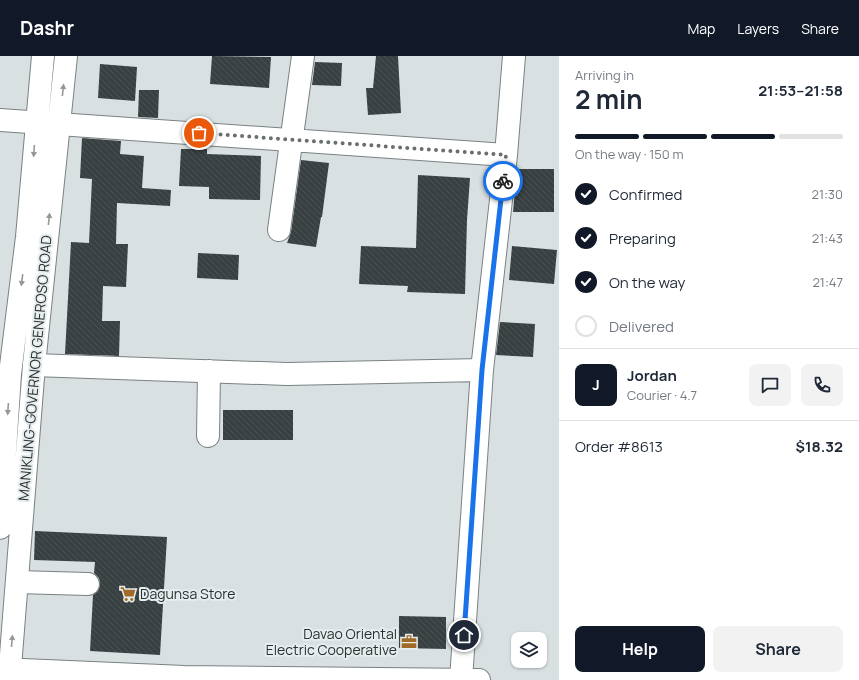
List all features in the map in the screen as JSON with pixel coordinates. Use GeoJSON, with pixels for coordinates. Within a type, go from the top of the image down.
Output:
{"type":"FeatureCollection","features":[{"type":"Feature","properties":{"kind":"street","name":"MANIKLING-GOVERNOR GENEROSO ROAD"},"geometry":{"type":"LineString","coordinates":[[0,528],[5,374],[27,237],[43,56]]}},
{"type":"Feature","properties":{"kind":"street","name":"MANIKLING-GOVERNOR GENEROSO ROAD"},"geometry":{"type":"LineString","coordinates":[[6,673],[17,582],[33,370],[66,56]]}},
{"type":"Feature","properties":{"kind":"street"},"geometry":{"type":"LineString","coordinates":[[279,230],[303,56]]}},
{"type":"Feature","properties":{"kind":"street"},"geometry":{"type":"LineString","coordinates":[[461,680],[482,370],[506,155],[514,56]]}},
{"type":"Feature","properties":{"kind":"street"},"geometry":{"type":"LineString","coordinates":[[0,120],[506,155]]}},
{"type":"Feature","properties":{"kind":"street"},"geometry":{"type":"LineString","coordinates":[[5,374],[33,370],[209,371],[287,374],[482,370]]}},
{"type":"Feature","properties":{"kind":"street"},"geometry":{"type":"LineString","coordinates":[[208,436],[209,371]]}},
{"type":"Feature","properties":{"kind":"street"},"geometry":{"type":"LineString","coordinates":[[17,582],[88,584]]}},
{"type":"Feature","properties":{"kind":"street"},"geometry":{"type":"LineString","coordinates":[[6,673],[37,675],[479,680]]}},
{"type":"Feature","properties":{"kind":"building"},"geometry":{"type":"Polygon","coordinates":[[[212,56],[271,57],[269,88],[210,84],[212,56]]]}},
{"type":"Feature","properties":{"kind":"building"},"geometry":{"type":"Polygon","coordinates":[[[376,56],[398,56],[401,113],[368,115],[366,88],[373,88],[376,56]]]}},
{"type":"Feature","properties":{"kind":"building"},"geometry":{"type":"Polygon","coordinates":[[[315,62],[342,63],[341,86],[312,85],[315,62]]]}},
{"type":"Feature","properties":{"kind":"building"},"geometry":{"type":"Polygon","coordinates":[[[100,64],[137,67],[135,101],[98,98],[100,64]]]}},
{"type":"Feature","properties":{"kind":"building"},"geometry":{"type":"Polygon","coordinates":[[[139,90],[159,90],[158,118],[138,117],[139,90]]]}},
{"type":"Feature","properties":{"kind":"building"},"geometry":{"type":"Polygon","coordinates":[[[82,138],[121,141],[120,154],[144,156],[142,188],[171,190],[170,206],[117,203],[116,244],[128,244],[126,287],[103,286],[102,321],[120,321],[119,356],[65,354],[71,242],[89,243],[92,179],[80,178],[82,138]]]}},
{"type":"Feature","properties":{"kind":"building"},"geometry":{"type":"Polygon","coordinates":[[[181,149],[207,149],[207,154],[261,156],[260,200],[209,199],[209,187],[179,186],[181,149]]]}},
{"type":"Feature","properties":{"kind":"building"},"geometry":{"type":"Polygon","coordinates":[[[301,160],[329,163],[322,217],[316,247],[287,243],[291,232],[301,160]]]}},
{"type":"Feature","properties":{"kind":"building"},"geometry":{"type":"Polygon","coordinates":[[[517,169],[554,169],[554,212],[513,212],[517,169]]]}},
{"type":"Feature","properties":{"kind":"building"},"geometry":{"type":"Polygon","coordinates":[[[418,175],[470,178],[465,294],[407,292],[408,286],[359,284],[361,246],[416,248],[418,175]]]}},
{"type":"Feature","properties":{"kind":"building"},"geometry":{"type":"Polygon","coordinates":[[[512,246],[557,250],[554,284],[509,280],[512,246]]]}},
{"type":"Feature","properties":{"kind":"building"},"geometry":{"type":"Polygon","coordinates":[[[198,253],[239,255],[238,280],[197,278],[198,253]]]}},
{"type":"Feature","properties":{"kind":"building"},"geometry":{"type":"Polygon","coordinates":[[[500,322],[535,324],[533,357],[496,355],[500,322]]]}},
{"type":"Feature","properties":{"kind":"building"},"geometry":{"type":"Polygon","coordinates":[[[223,410],[293,410],[293,440],[223,440],[223,410]]]}},
{"type":"Feature","properties":{"kind":"building","name":"Dagunsa Store"},"geometry":{"type":"Polygon","coordinates":[[[35,531],[167,537],[160,655],[90,651],[93,595],[98,591],[100,585],[99,578],[94,573],[95,562],[34,560],[35,531]]]}},
{"type":"Feature","properties":{"kind":"building"},"geometry":{"type":"Polygon","coordinates":[[[399,616],[446,617],[446,649],[399,648],[399,616]]]}},
{"type":"Feature","properties":{"kind":"way so far"},"geometry":{"type":"LineString","coordinates":[[199,133],[506,155],[503,181]]}},
{"type":"Feature","properties":{"kind":"place","name":"Dagunsa Store"},"geometry":{"type":"Point","coordinates":[128,594]}},
{"type":"Feature","properties":{"kind":"place","name":"Davao Oriental Electric Cooperative"},"geometry":{"type":"Point","coordinates":[409,642]}},
{"type":"Feature","properties":{"kind":"route"},"geometry":{"type":"LineString","coordinates":[[464,635],[477,470],[482,370],[503,181]]}}]}
